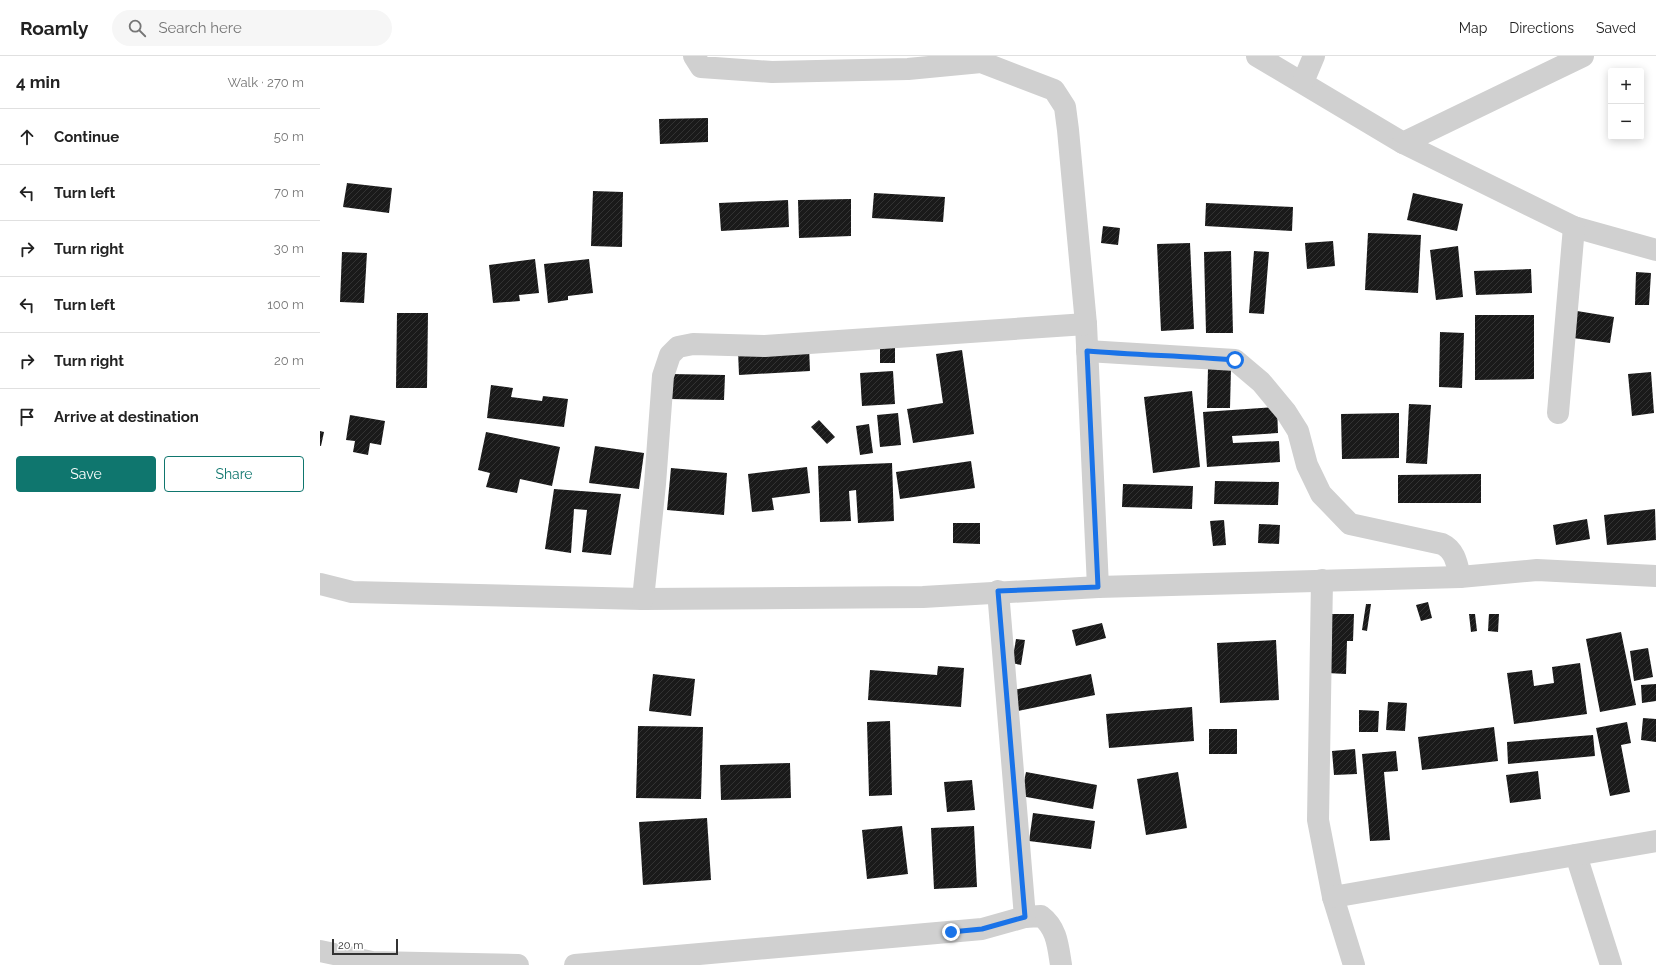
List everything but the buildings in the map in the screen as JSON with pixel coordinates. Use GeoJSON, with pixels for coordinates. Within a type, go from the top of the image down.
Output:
{"type":"FeatureCollection","features":[{"type":"Feature","properties":{"kind":"street"},"geometry":{"type":"LineString","coordinates":[[694,56],[701,67],[772,72],[908,69],[980,62],[1054,90],[1065,107],[1086,324],[1098,587]]}},
{"type":"Feature","properties":{"kind":"street"},"geometry":{"type":"LineString","coordinates":[[1257,56],[1303,82],[1403,143],[1574,227],[1656,250]]}},
{"type":"Feature","properties":{"kind":"street"},"geometry":{"type":"LineString","coordinates":[[1303,82],[1314,56]]}},
{"type":"Feature","properties":{"kind":"street"},"geometry":{"type":"LineString","coordinates":[[1403,143],[1582,56]]}},
{"type":"Feature","properties":{"kind":"street"},"geometry":{"type":"LineString","coordinates":[[1558,413],[1574,227]]}},
{"type":"Feature","properties":{"kind":"street"},"geometry":{"type":"LineString","coordinates":[[643,599],[655,484],[663,376],[670,355],[678,347],[693,344],[765,346],[1086,324]]}},
{"type":"Feature","properties":{"kind":"street"},"geometry":{"type":"LineString","coordinates":[[1087,351],[1146,356],[1193,356],[1235,360],[1260,382],[1286,412],[1298,431],[1307,466],[1321,494],[1350,524],[1442,544],[1449,548],[1455,557],[1460,577]]}},
{"type":"Feature","properties":{"kind":"street"},"geometry":{"type":"LineString","coordinates":[[320,584],[352,592],[643,599],[923,597],[998,591],[1098,587],[1460,577],[1537,570],[1656,576]]}},
{"type":"Feature","properties":{"kind":"street"},"geometry":{"type":"LineString","coordinates":[[1322,580],[1318,820],[1333,897],[1354,965]]}},
{"type":"Feature","properties":{"kind":"street"},"geometry":{"type":"LineString","coordinates":[[998,591],[1025,917]]}},
{"type":"Feature","properties":{"kind":"street"},"geometry":{"type":"LineString","coordinates":[[1333,897],[1656,841]]}},
{"type":"Feature","properties":{"kind":"street"},"geometry":{"type":"LineString","coordinates":[[1576,855],[1611,965]]}},
{"type":"Feature","properties":{"kind":"street"},"geometry":{"type":"LineString","coordinates":[[575,965],[800,955],[982,929],[1025,917],[1042,916],[1050,922],[1056,936],[1062,965]]}},
{"type":"Feature","properties":{"kind":"street"},"geometry":{"type":"LineString","coordinates":[[320,952],[372,962],[518,965]]}},
{"type":"Feature","properties":{"kind":"route"},"geometry":{"type":"LineString","coordinates":[[951,932],[982,929],[1025,917],[998,591],[1098,587],[1087,351],[1146,356],[1193,356],[1235,360]]}}]}
